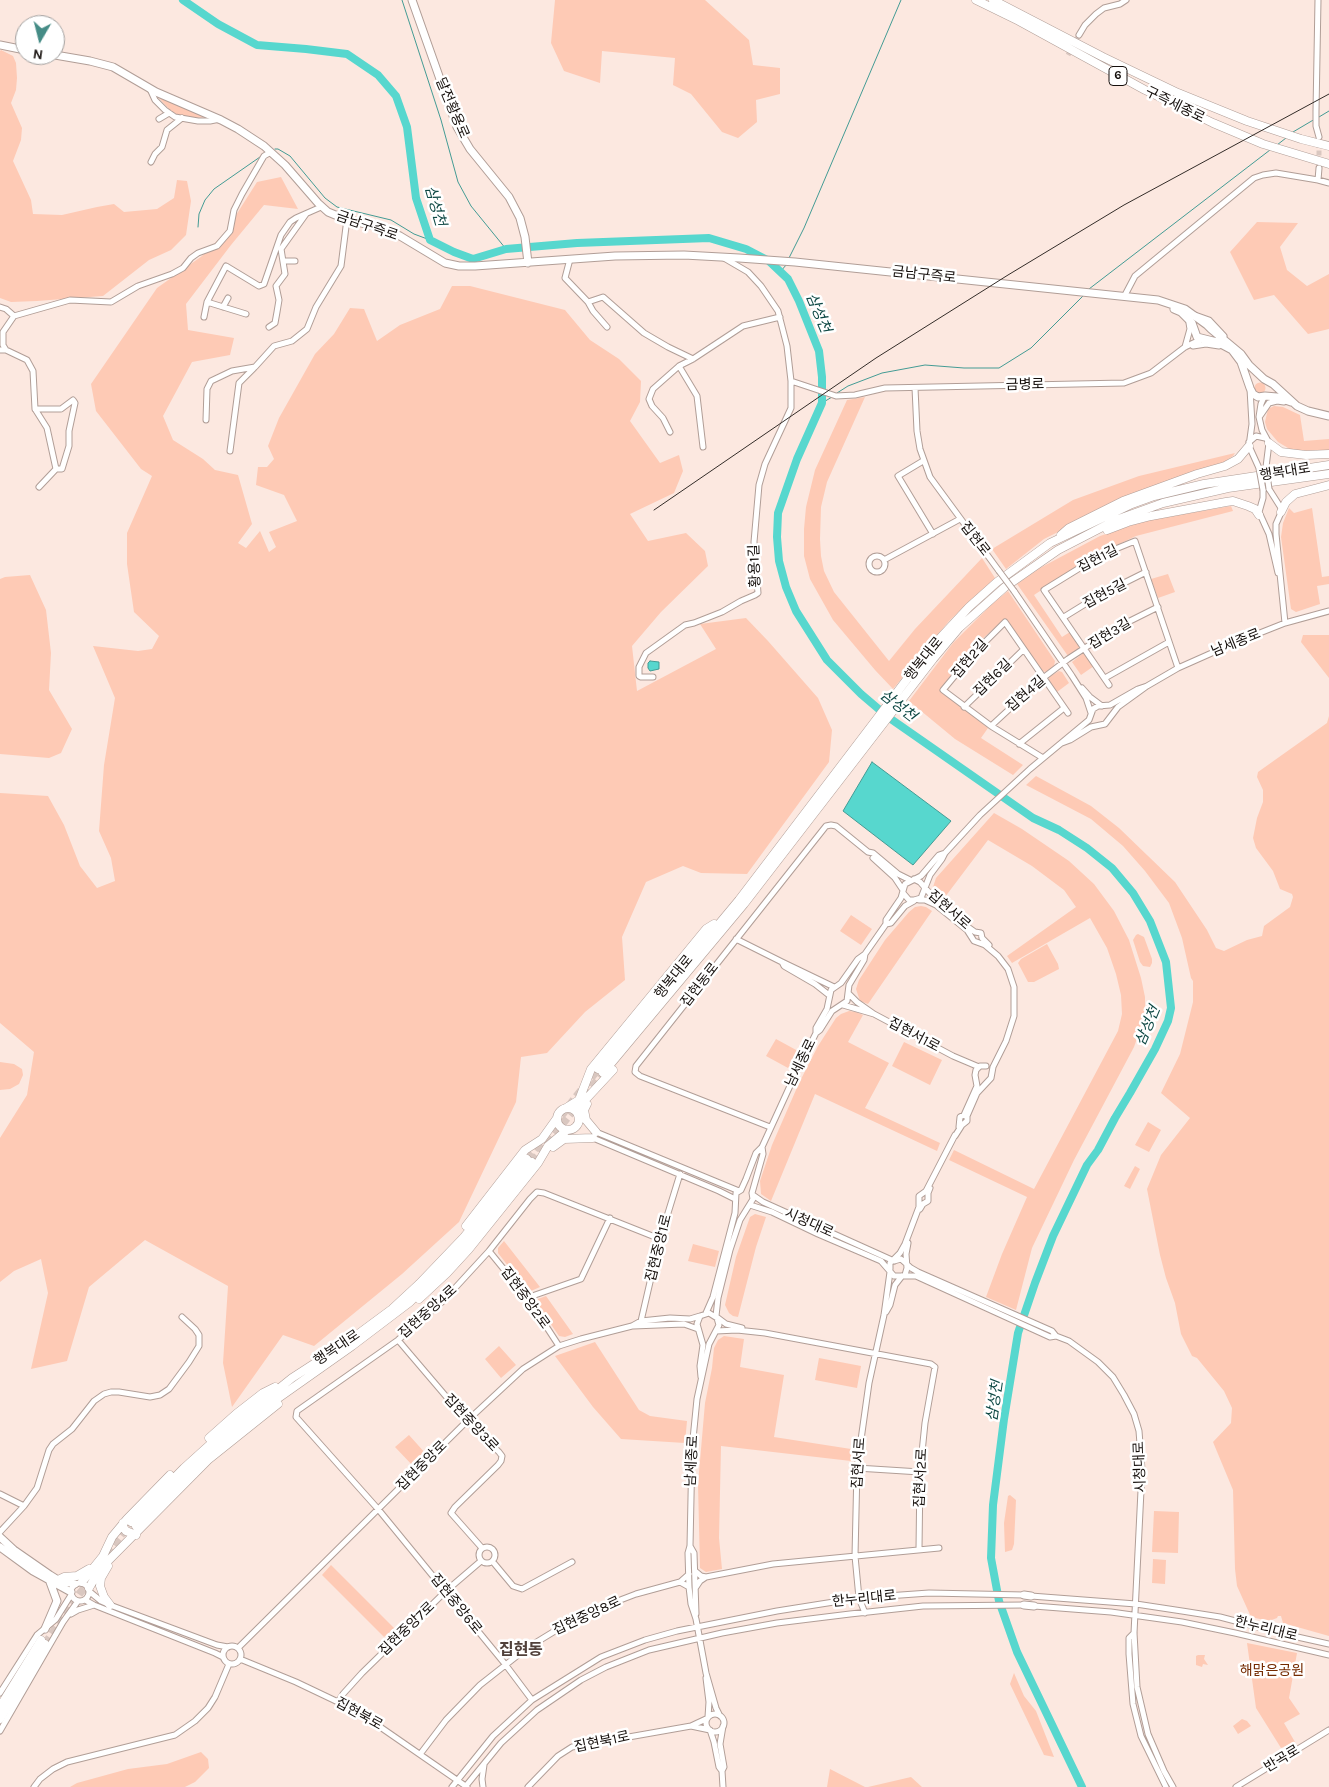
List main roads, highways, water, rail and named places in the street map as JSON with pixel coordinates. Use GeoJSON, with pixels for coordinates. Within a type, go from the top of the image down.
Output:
{"type":"FeatureCollection","features":[{"type":"Feature","properties":{"kind":"highway","name":"구즉세종로"},"geometry":{"type":"LineString","coordinates":[[976,0],[1020,21],[1145,90],[1213,123],[1263,144],[1329,164]]}},
{"type":"Feature","properties":{"kind":"highway","name":"구즉세종로"},"geometry":{"type":"LineString","coordinates":[[993,0],[1102,57],[1178,93],[1277,132],[1329,146]]}},
{"type":"Feature","properties":{"kind":"highway"},"geometry":{"type":"LineString","coordinates":[[1267,441],[1281,452],[1306,455],[1329,454]]}},
{"type":"Feature","properties":{"kind":"highway"},"geometry":{"type":"LineString","coordinates":[[1050,543],[1069,528],[1123,501],[1197,474],[1225,466],[1238,459],[1249,444]]}},
{"type":"Feature","properties":{"kind":"highway","name":"행복대로"},"geometry":{"type":"LineString","coordinates":[[725,921],[930,649],[969,607],[997,582],[1050,543],[1132,504],[1172,490],[1329,465]]}},
{"type":"Feature","properties":{"kind":"highway","name":"행복대로"},"geometry":{"type":"LineString","coordinates":[[600,1072],[873,738],[933,658],[959,628],[1005,587],[1058,550],[1116,520],[1163,503],[1228,488],[1329,474]]}},
{"type":"Feature","properties":{"kind":"highway"},"geometry":{"type":"LineString","coordinates":[[1280,515],[1286,502],[1295,494],[1329,485]]}},
{"type":"Feature","properties":{"kind":"highway"},"geometry":{"type":"LineString","coordinates":[[1077,541],[1128,522],[1233,501],[1255,509],[1260,517]]}},
{"type":"Feature","properties":{"kind":"highway"},"geometry":{"type":"LineString","coordinates":[[531,1158],[561,1112],[579,1100],[600,1072],[724,934],[725,921]]}},
{"type":"Feature","properties":{"kind":"highway"},"geometry":{"type":"LineString","coordinates":[[349,1345],[434,1264],[531,1158],[576,1126],[581,1105],[587,1098],[600,1072]]}},
{"type":"Feature","properties":{"kind":"highway"},"geometry":{"type":"LineString","coordinates":[[595,1135],[586,1120],[584,1110],[600,1072]]}},
{"type":"Feature","properties":{"kind":"highway"},"geometry":{"type":"LineString","coordinates":[[561,1112],[573,1110],[582,1123],[595,1135]]}},
{"type":"Feature","properties":{"kind":"highway"},"geometry":{"type":"LineString","coordinates":[[561,1112],[560,1127],[595,1135]]}},
{"type":"Feature","properties":{"kind":"highway"},"geometry":{"type":"LineString","coordinates":[[531,1158],[564,1139],[595,1135]]}},
{"type":"Feature","properties":{"kind":"highway","name":"행복대로"},"geometry":{"type":"LineString","coordinates":[[295,1381],[410,1302],[435,1278],[474,1233],[531,1158]]}},
{"type":"Feature","properties":{"kind":"highway"},"geometry":{"type":"LineString","coordinates":[[89,1590],[100,1569],[180,1464],[236,1414],[263,1393],[295,1381]]}},
{"type":"Feature","properties":{"kind":"highway"},"geometry":{"type":"LineString","coordinates":[[54,1580],[77,1576],[85,1572],[112,1537],[132,1529],[162,1506],[208,1460],[275,1406],[295,1381]]}},
{"type":"Feature","properties":{"kind":"highway"},"geometry":{"type":"LineString","coordinates":[[111,1608],[101,1590],[101,1578],[108,1566],[128,1545],[132,1529]]}},
{"type":"Feature","properties":{"kind":"highway"},"geometry":{"type":"LineString","coordinates":[[78,1583],[103,1556],[112,1537]]}},
{"type":"Feature","properties":{"kind":"highway"},"geometry":{"type":"LineString","coordinates":[[0,1708],[43,1642],[0,1719]]}},
{"type":"Feature","properties":{"kind":"main road","name":"달전황용로"},"geometry":{"type":"LineString","coordinates":[[412,0],[457,127],[470,149],[509,197],[520,218],[528,260]]}},
{"type":"Feature","properties":{"kind":"main road"},"geometry":{"type":"LineString","coordinates":[[0,46],[15,48]]}},
{"type":"Feature","properties":{"kind":"main road","name":"금남구즉로"},"geometry":{"type":"LineString","coordinates":[[65,56],[90,60],[113,67],[172,100],[220,119],[271,152],[328,212],[375,226],[400,236],[446,263],[459,266],[528,260],[684,255],[795,262],[1096,294],[1126,295],[1158,300],[1184,309],[1191,317],[1205,323]]}},
{"type":"Feature","properties":{"kind":"main road"},"geometry":{"type":"LineString","coordinates":[[1191,317],[1197,337],[1223,344],[1239,355],[1250,389],[1255,396],[1277,397],[1293,402]]}},
{"type":"Feature","properties":{"kind":"main road"},"geometry":{"type":"LineString","coordinates":[[1195,331],[1199,324],[1205,323],[1265,380],[1293,402],[1308,412],[1329,416]]}},
{"type":"Feature","properties":{"kind":"main road"},"geometry":{"type":"LineString","coordinates":[[1203,339],[1209,336],[1211,329]]}},
{"type":"Feature","properties":{"kind":"main road"},"geometry":{"type":"LineString","coordinates":[[1250,389],[1254,380],[1265,380]]}},
{"type":"Feature","properties":{"kind":"main road"},"geometry":{"type":"LineString","coordinates":[[1265,380],[1270,389],[1265,396]]}},
{"type":"Feature","properties":{"kind":"main road"},"geometry":{"type":"LineString","coordinates":[[0,1537],[14,1550],[71,1593]]}},
{"type":"Feature","properties":{"kind":"main road"},"geometry":{"type":"LineString","coordinates":[[0,1547],[10,1556],[54,1580],[78,1583]]}},
{"type":"Feature","properties":{"kind":"main road"},"geometry":{"type":"LineString","coordinates":[[45,1628],[57,1601],[54,1580]]}},
{"type":"Feature","properties":{"kind":"main road","name":"한누리대로"},"geometry":{"type":"LineString","coordinates":[[1024,1605],[1034,1606]]}},
{"type":"Feature","properties":{"kind":"water"},"geometry":{"type":"Polygon","coordinates":[[[650,661],[659,662],[659,669],[650,671],[648,663],[650,661]]]}},
{"type":"Feature","properties":{"kind":"water"},"geometry":{"type":"Polygon","coordinates":[[[872,762],[951,821],[913,865],[843,811],[872,762]]]}},
{"type":"Feature","properties":{"kind":"waterway","name":"삼성천"},"geometry":{"type":"LineString","coordinates":[[183,0],[218,24],[257,45],[347,54],[378,75],[396,96],[407,127],[416,198],[430,240],[454,252],[473,259],[506,249],[577,243],[709,238],[746,249],[769,261],[788,279],[819,351],[822,377],[822,403],[797,459],[778,513],[779,561],[786,587],[796,611],[827,660],[861,694],[888,717],[1033,818],[1059,830],[1087,848],[1112,868],[1133,893],[1150,921],[1166,962],[1171,1008],[1168,1021],[1155,1049],[1098,1150],[1087,1165],[1053,1236],[1035,1283],[1018,1333],[993,1505],[991,1558],[999,1601],[1017,1652],[1082,1787]]}},
{"type":"Feature","properties":{"kind":"waterway"},"geometry":{"type":"LineString","coordinates":[[402,0],[441,120],[458,182],[471,206],[506,249]]}},
{"type":"Feature","properties":{"kind":"waterway"},"geometry":{"type":"LineString","coordinates":[[789,258],[804,228],[901,0]]}},
{"type":"Feature","properties":{"kind":"waterway"},"geometry":{"type":"LineString","coordinates":[[1319,117],[1329,111]]}},
{"type":"Feature","properties":{"kind":"waterway"},"geometry":{"type":"LineString","coordinates":[[1293,132],[1315,119]]}},
{"type":"Feature","properties":{"kind":"waterway"},"geometry":{"type":"LineString","coordinates":[[1277,145],[1286,138]]}},
{"type":"Feature","properties":{"kind":"waterway"},"geometry":{"type":"LineString","coordinates":[[275,149],[290,156],[325,198],[337,207],[391,220],[414,234],[430,240]]}},
{"type":"Feature","properties":{"kind":"waterway"},"geometry":{"type":"LineString","coordinates":[[1089,289],[1270,150]]}},
{"type":"Feature","properties":{"kind":"waterway"},"geometry":{"type":"LineString","coordinates":[[198,227],[199,214],[205,200],[214,189],[260,157]]}},
{"type":"Feature","properties":{"kind":"waterway"},"geometry":{"type":"LineString","coordinates":[[780,272],[787,264]]}},
{"type":"Feature","properties":{"kind":"waterway"},"geometry":{"type":"LineString","coordinates":[[837,393],[848,386],[882,373],[925,365],[999,368],[1031,348],[1083,296]]}},
{"type":"Feature","properties":{"kind":"waterway"},"geometry":{"type":"LineString","coordinates":[[822,403],[832,397]]}},
{"type":"Feature","properties":{"kind":"tunnel"},"geometry":{"type":"LineString","coordinates":[[1068,55],[1079,35]]}},
{"type":"Feature","properties":{"kind":"tunnel"},"geometry":{"type":"LineString","coordinates":[[1319,143],[1319,162]]}},
{"type":"Feature","properties":{"kind":"tunnel"},"geometry":{"type":"LineString","coordinates":[[554,1125],[598,1069]]}},
{"type":"Feature","properties":{"kind":"tunnel"},"geometry":{"type":"LineString","coordinates":[[532,1162],[603,1073]]}},
{"type":"Feature","properties":{"kind":"tunnel"},"geometry":{"type":"LineString","coordinates":[[527,1159],[542,1140]]}},
{"type":"Feature","properties":{"kind":"tunnel"},"geometry":{"type":"LineString","coordinates":[[106,1554],[131,1522]]}},
{"type":"Feature","properties":{"kind":"tunnel"},"geometry":{"type":"LineString","coordinates":[[45,1644],[80,1593],[92,1579]]}},
{"type":"Feature","properties":{"kind":"railway"},"geometry":{"type":"LineString","coordinates":[[654,510],[876,358],[1008,275],[1124,205],[1329,94]]}},
{"type":"Feature","properties":{"kind":"district","name":"집현동"},"geometry":{"type":"Point","coordinates":[521,1650]}},
{"type":"Feature","properties":{"kind":"park label","name":"해맑은공원"},"geometry":{"type":"Point","coordinates":[1272,1671]}}]}
